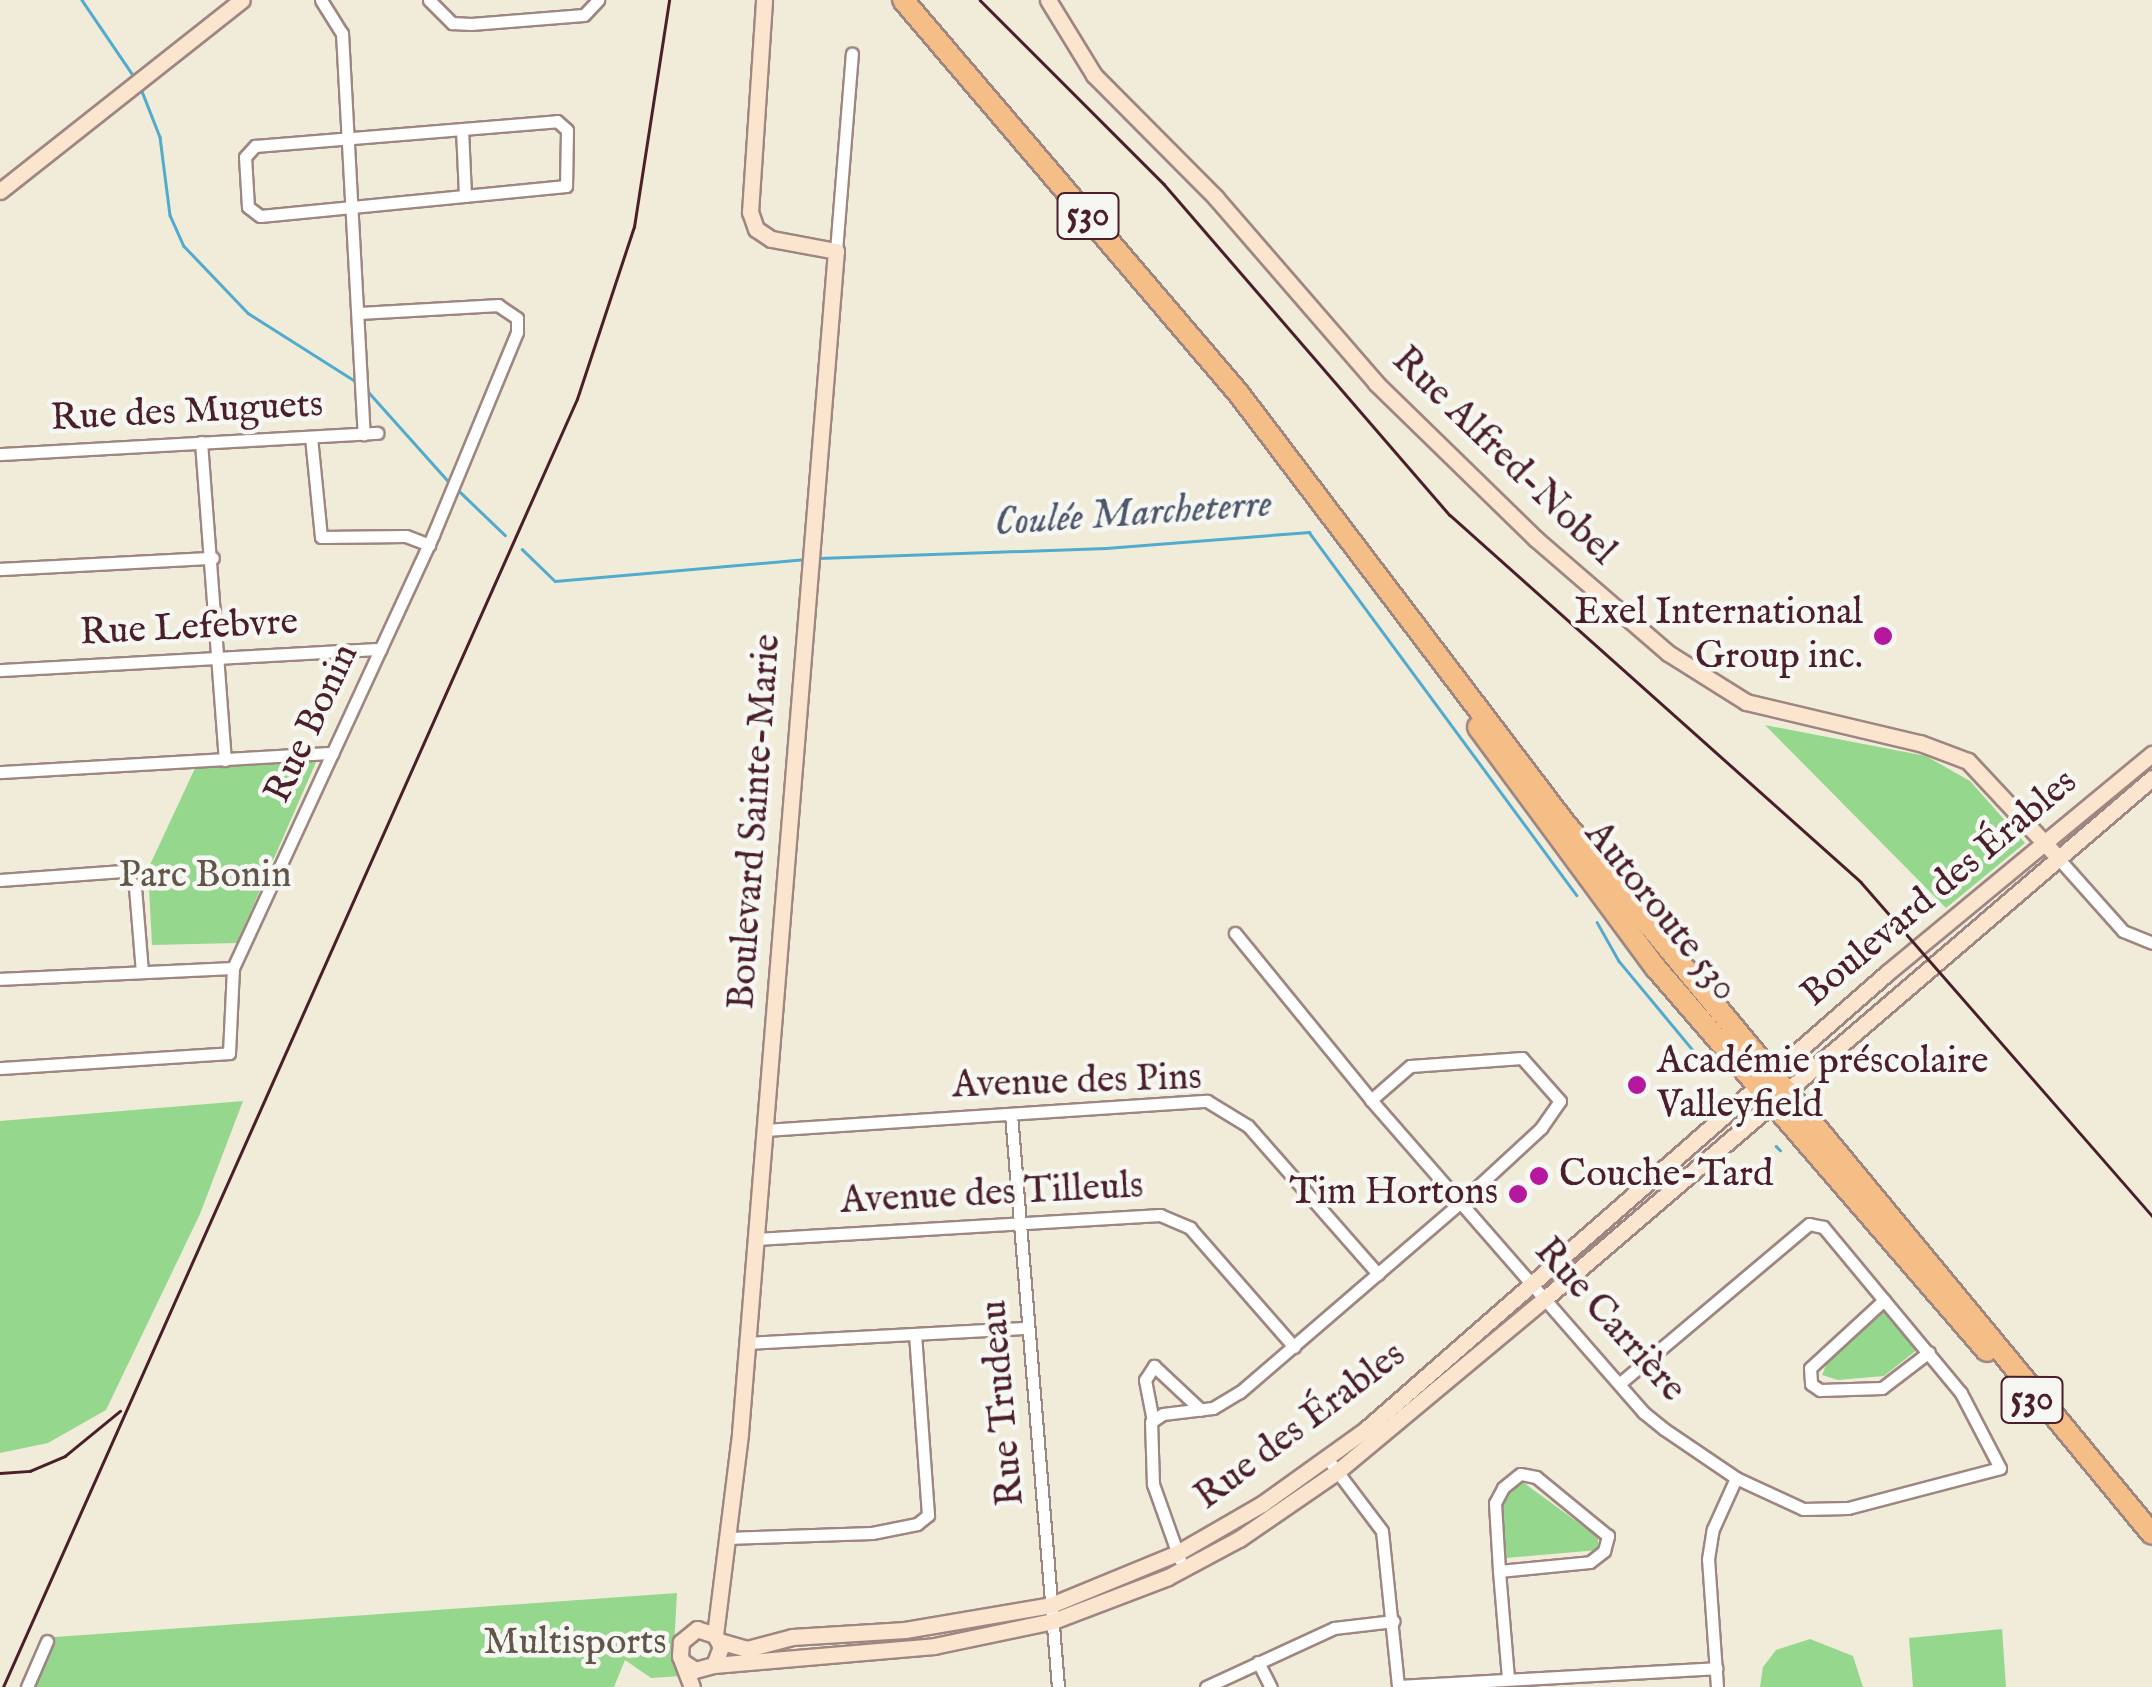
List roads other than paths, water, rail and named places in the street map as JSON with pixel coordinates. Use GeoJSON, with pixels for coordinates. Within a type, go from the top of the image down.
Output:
{"type":"FeatureCollection","features":[{"type":"Feature","properties":{"kind":"highway","name":"Autoroute 530"},"geometry":{"type":"LineString","coordinates":[[903,0],[1209,358],[1770,1089],[2152,1534]]}},
{"type":"Feature","properties":{"kind":"street"},"geometry":{"type":"LineString","coordinates":[[0,191],[242,0]]}},
{"type":"Feature","properties":{"kind":"street"},"geometry":{"type":"LineString","coordinates":[[321,0],[340,25],[360,313]]}},
{"type":"Feature","properties":{"kind":"street"},"geometry":{"type":"LineString","coordinates":[[429,0],[452,23],[471,24],[584,14],[598,0]]}},
{"type":"Feature","properties":{"kind":"street"},"geometry":{"type":"LineString","coordinates":[[764,0],[750,212],[756,229],[771,239],[836,251]]}},
{"type":"Feature","properties":{"kind":"street","name":"Rue Alfred-Nobel"},"geometry":{"type":"LineString","coordinates":[[1048,0],[1094,76],[1216,198],[1376,383],[1536,539],[1668,652],[1746,702],[1952,752],[1986,774],[2058,858]]}},
{"type":"Feature","properties":{"kind":"street","name":"Boulevard Sainte-Marie"},"geometry":{"type":"LineString","coordinates":[[707,1687],[717,1638],[748,1343],[852,54]]}},
{"type":"Feature","properties":{"kind":"street"},"geometry":{"type":"LineString","coordinates":[[562,123],[570,180],[564,187],[258,216],[248,205],[250,148],[350,139],[562,123]]}},
{"type":"Feature","properties":{"kind":"street"},"geometry":{"type":"LineString","coordinates":[[462,129],[465,196]]}},
{"type":"Feature","properties":{"kind":"street","name":"Rue Bonin"},"geometry":{"type":"LineString","coordinates":[[0,1068],[229,1054],[232,968],[431,540],[518,318],[498,304],[360,313]]}},
{"type":"Feature","properties":{"kind":"street","name":"Rue des Muguets"},"geometry":{"type":"LineString","coordinates":[[0,454],[370,434],[360,313]]}},
{"type":"Feature","properties":{"kind":"street"},"geometry":{"type":"LineString","coordinates":[[312,437],[321,537],[406,536],[431,540]]}},
{"type":"Feature","properties":{"kind":"street"},"geometry":{"type":"LineString","coordinates":[[201,442],[213,558],[225,760]]}},
{"type":"Feature","properties":{"kind":"street"},"geometry":{"type":"LineString","coordinates":[[0,569],[213,558]]}},
{"type":"Feature","properties":{"kind":"street","name":"Rue Lefebvre"},"geometry":{"type":"LineString","coordinates":[[0,670],[380,649]]}},
{"type":"Feature","properties":{"kind":"street"},"geometry":{"type":"LineString","coordinates":[[0,772],[332,753]]}},
{"type":"Feature","properties":{"kind":"street","name":"Boulevard des Érables"},"geometry":{"type":"LineString","coordinates":[[1770,1089],[2152,754]]}},
{"type":"Feature","properties":{"kind":"street","name":"Boulevard des Érables"},"geometry":{"type":"LineString","coordinates":[[1770,1089],[2152,778]]}},
{"type":"Feature","properties":{"kind":"street"},"geometry":{"type":"LineString","coordinates":[[2058,858],[2122,931],[2152,943]]}},
{"type":"Feature","properties":{"kind":"street"},"geometry":{"type":"LineString","coordinates":[[0,880],[122,871],[136,888],[142,972]]}},
{"type":"Feature","properties":{"kind":"street","name":"Rue Carrière"},"geometry":{"type":"LineString","coordinates":[[1234,932],[1370,1100],[1534,1282],[1619,1384],[1664,1429],[1736,1478],[1786,1503],[1827,1511],[2000,1468],[1990,1440],[1929,1352]]}},
{"type":"Feature","properties":{"kind":"street"},"geometry":{"type":"LineString","coordinates":[[0,979],[232,968]]}},
{"type":"Feature","properties":{"kind":"street"},"geometry":{"type":"LineString","coordinates":[[1153,1420],[1222,1404],[1462,1201],[1548,1120],[1560,1101],[1554,1088],[1522,1058],[1410,1066],[1370,1100]]}},
{"type":"Feature","properties":{"kind":"street","name":"Rue des Érables"},"geometry":{"type":"LineString","coordinates":[[717,1638],[747,1649],[792,1637],[905,1630],[1052,1613],[1177,1552],[1332,1464],[1534,1282],[1770,1089]]}},
{"type":"Feature","properties":{"kind":"street","name":"Rue des Érables"},"geometry":{"type":"LineString","coordinates":[[711,1667],[934,1646],[1052,1613],[1183,1568],[1332,1464],[1547,1298],[1770,1089]]}},
{"type":"Feature","properties":{"kind":"street","name":"Avenue des Pins"},"geometry":{"type":"LineString","coordinates":[[765,1130],[1179,1100],[1218,1105],[1248,1126],[1378,1274]]}},
{"type":"Feature","properties":{"kind":"street","name":"Rue Trudeau"},"geometry":{"type":"LineString","coordinates":[[1011,1114],[1058,1687]]}},
{"type":"Feature","properties":{"kind":"street","name":"Avenue des Tilleuls"},"geometry":{"type":"LineString","coordinates":[[756,1239],[1151,1214],[1181,1222],[1294,1347]]}},
{"type":"Feature","properties":{"kind":"street"},"geometry":{"type":"LineString","coordinates":[[1619,1384],[1809,1224],[1823,1227],[1929,1352],[1882,1388],[1820,1390],[1812,1384],[1810,1368],[1884,1300]]}},
{"type":"Feature","properties":{"kind":"street"},"geometry":{"type":"LineString","coordinates":[[748,1343],[1028,1328]]}},
{"type":"Feature","properties":{"kind":"street"},"geometry":{"type":"LineString","coordinates":[[726,1538],[872,1533],[917,1524],[928,1515],[915,1334]]}},
{"type":"Feature","properties":{"kind":"street"},"geometry":{"type":"LineString","coordinates":[[1183,1568],[1153,1484],[1153,1420],[1144,1380],[1154,1366],[1202,1410]]}},
{"type":"Feature","properties":{"kind":"street"},"geometry":{"type":"LineString","coordinates":[[1332,1464],[1382,1531],[1398,1686],[1606,1680],[1716,1668]]}},
{"type":"Feature","properties":{"kind":"street"},"geometry":{"type":"LineString","coordinates":[[1499,1571],[1590,1562],[1604,1551],[1608,1536],[1536,1478],[1520,1474],[1495,1503],[1499,1571],[1508,1680]]}},
{"type":"Feature","properties":{"kind":"street"},"geometry":{"type":"LineString","coordinates":[[1717,1687],[1708,1559],[1713,1529],[1736,1478]]}},
{"type":"Feature","properties":{"kind":"street","name":"Boulevard Sainte-Marie"},"geometry":{"type":"LineString","coordinates":[[683,1662],[680,1642],[696,1629],[719,1594]]}},
{"type":"Feature","properties":{"kind":"street"},"geometry":{"type":"LineString","coordinates":[[1206,1687],[1334,1628],[1394,1621]]}},
{"type":"Feature","properties":{"kind":"street"},"geometry":{"type":"LineString","coordinates":[[696,1629],[717,1638]]}},
{"type":"Feature","properties":{"kind":"street"},"geometry":{"type":"LineString","coordinates":[[26,1687],[47,1641]]}},
{"type":"Feature","properties":{"kind":"street"},"geometry":{"type":"LineString","coordinates":[[692,1687],[683,1662],[711,1667]]}},
{"type":"Feature","properties":{"kind":"street"},"geometry":{"type":"LineString","coordinates":[[1258,1662],[1271,1687]]}},
{"type":"Feature","properties":{"kind":"waterway","name":"Coulée Marcheterre"},"geometry":{"type":"LineString","coordinates":[[82,0],[133,75]]}},
{"type":"Feature","properties":{"kind":"waterway","name":"Coulée Marcheterre"},"geometry":{"type":"LineString","coordinates":[[140,86],[160,137],[170,215],[184,246],[248,313],[355,381]]}},
{"type":"Feature","properties":{"kind":"waterway","name":"Coulée Marcheterre"},"geometry":{"type":"LineString","coordinates":[[365,388],[450,483]]}},
{"type":"Feature","properties":{"kind":"waterway","name":"Coulée Marcheterre"},"geometry":{"type":"LineString","coordinates":[[456,488],[505,535]]}},
{"type":"Feature","properties":{"kind":"waterway","name":"Coulée Marcheterre"},"geometry":{"type":"LineString","coordinates":[[819,558],[1106,548],[1309,532],[1577,895]]}},
{"type":"Feature","properties":{"kind":"waterway","name":"Coulée Marcheterre"},"geometry":{"type":"LineString","coordinates":[[522,549],[555,581],[806,559]]}},
{"type":"Feature","properties":{"kind":"waterway","name":"Coulée Marcheterre"},"geometry":{"type":"LineString","coordinates":[[1597,922],[1619,961],[1711,1072]]}},
{"type":"Feature","properties":{"kind":"waterway","name":"Coulée Marcheterre"},"geometry":{"type":"LineString","coordinates":[[1776,1146],[1780,1150]]}},
{"type":"Feature","properties":{"kind":"railway"},"geometry":{"type":"LineString","coordinates":[[3,1687],[577,399],[634,227],[669,0]]}},
{"type":"Feature","properties":{"kind":"railway"},"geometry":{"type":"LineString","coordinates":[[980,0],[1164,184],[1450,515],[1861,882],[2152,1216]]}},
{"type":"Feature","properties":{"kind":"railway"},"geometry":{"type":"LineString","coordinates":[[0,1473],[30,1471],[65,1456],[120,1411]]}},
{"type":"Feature","properties":{"kind":"place","name":"Exel International Group inc."},"geometry":{"type":"Point","coordinates":[1883,636]}},
{"type":"Feature","properties":{"kind":"place","name":"Académie préscolaire Valleyfield"},"geometry":{"type":"Point","coordinates":[1637,1085]}},
{"type":"Feature","properties":{"kind":"place","name":"Couche-Tard"},"geometry":{"type":"Point","coordinates":[1539,1176]}},
{"type":"Feature","properties":{"kind":"place","name":"Tim Hortons"},"geometry":{"type":"Point","coordinates":[1518,1194]}},
{"type":"Feature","properties":{"kind":"park label","name":"Parc Bonin"},"geometry":{"type":"Point","coordinates":[205,877]}},
{"type":"Feature","properties":{"kind":"park label","name":"Multisports"},"geometry":{"type":"Point","coordinates":[575,1644]}}]}
